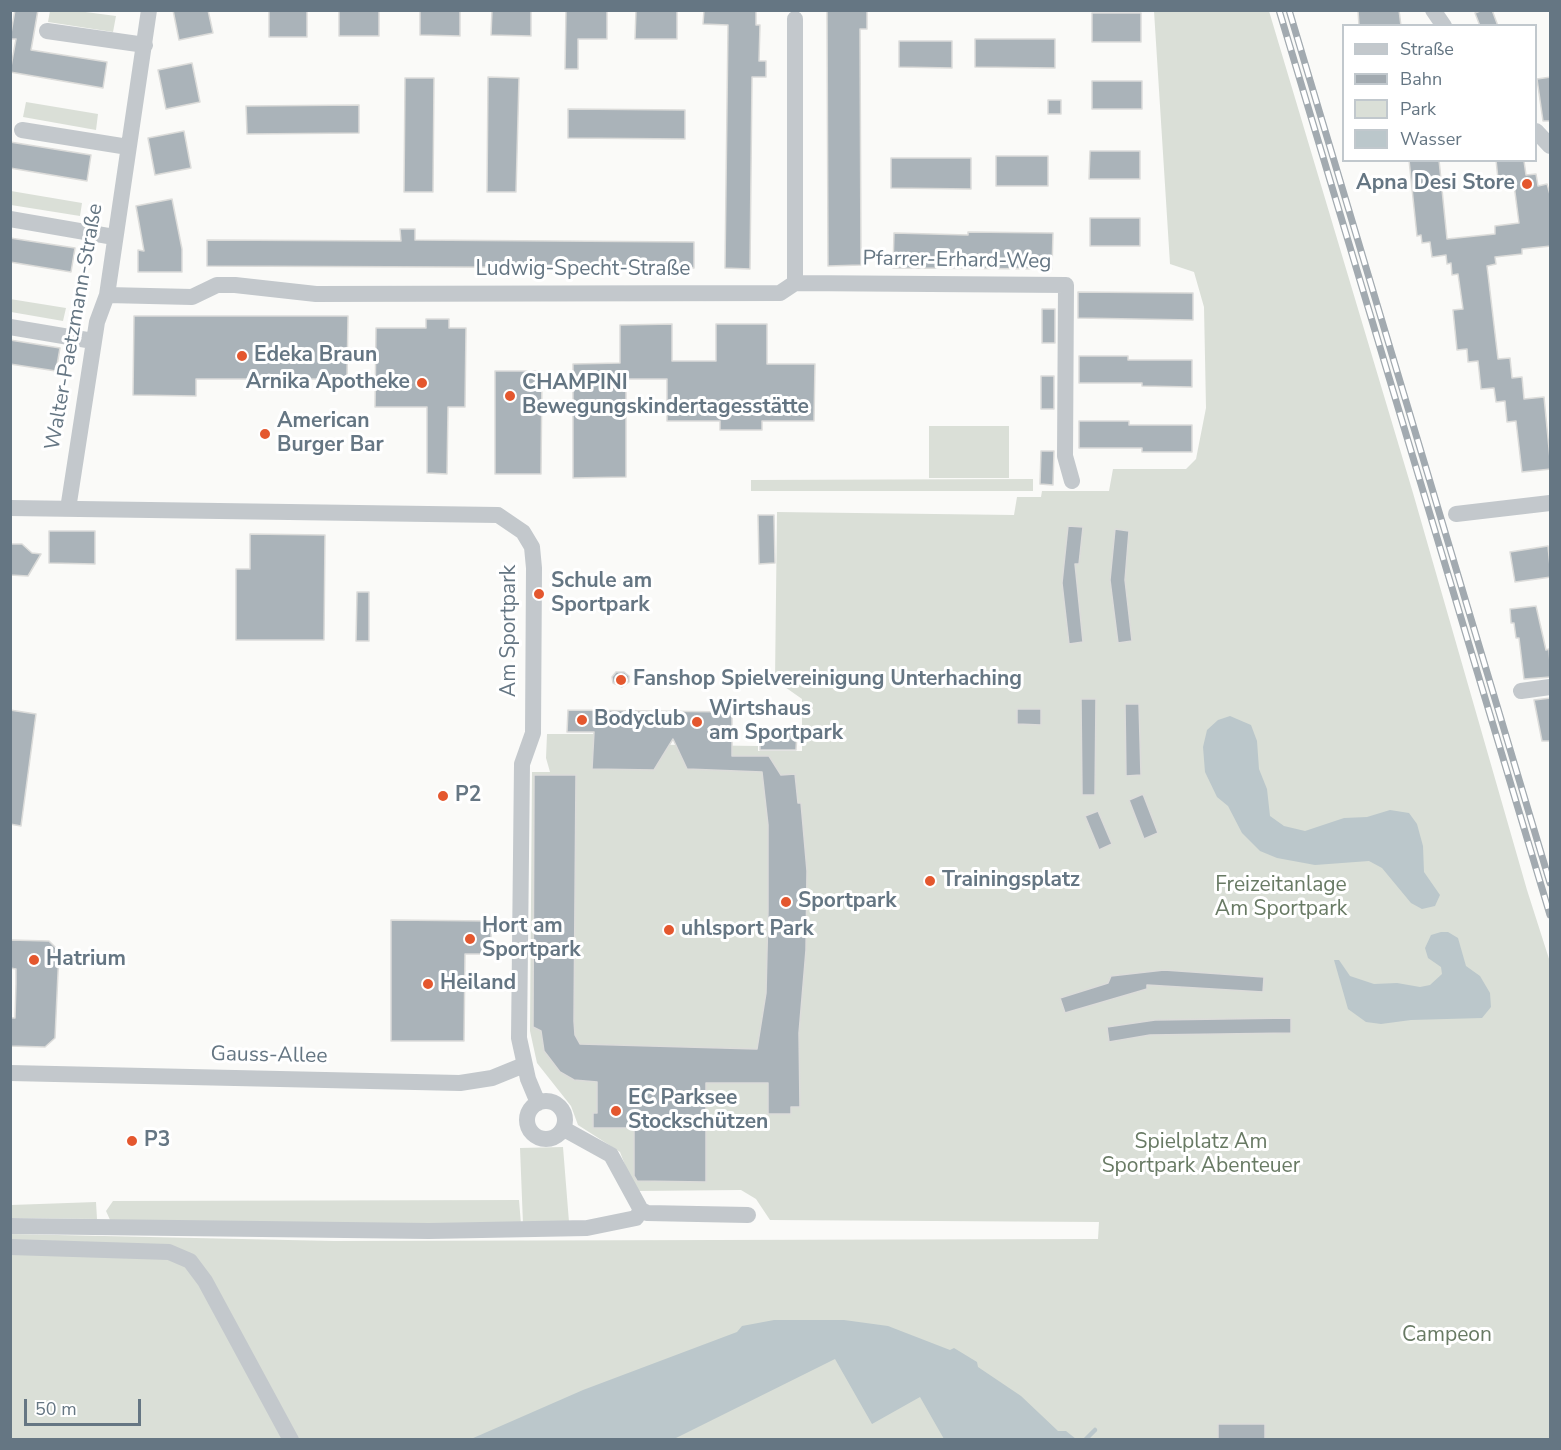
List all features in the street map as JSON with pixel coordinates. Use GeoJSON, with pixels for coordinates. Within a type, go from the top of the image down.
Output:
{"type":"FeatureCollection","features":[{"type":"Feature","properties":{"kind":"street","name":"Walter-Paetzmann-Straße"},"geometry":{"type":"LineString","coordinates":[[68,509],[93,341],[107,294],[149,10]]}},
{"type":"Feature","properties":{"kind":"street"},"geometry":{"type":"LineString","coordinates":[[1433,10],[1443,24]]}},
{"type":"Feature","properties":{"kind":"street"},"geometry":{"type":"LineString","coordinates":[[795,19],[795,283]]}},
{"type":"Feature","properties":{"kind":"street"},"geometry":{"type":"LineString","coordinates":[[47,31],[145,45]]}},
{"type":"Feature","properties":{"kind":"street"},"geometry":{"type":"LineString","coordinates":[[22,130],[128,147]]}},
{"type":"Feature","properties":{"kind":"street"},"geometry":{"type":"LineString","coordinates":[[1537,131],[1551,146]]}},
{"type":"Feature","properties":{"kind":"street"},"geometry":{"type":"LineString","coordinates":[[10,219],[114,237]]}},
{"type":"Feature","properties":{"kind":"street","name":"Ludwig-Specht-Straße"},"geometry":{"type":"LineString","coordinates":[[107,294],[192,297],[217,285],[316,294],[780,293],[795,283]]}},
{"type":"Feature","properties":{"kind":"street","name":"Pfarrer-Erhard-Weg"},"geometry":{"type":"LineString","coordinates":[[795,283],[1066,285],[1065,456],[1072,481]]}},
{"type":"Feature","properties":{"kind":"street"},"geometry":{"type":"LineString","coordinates":[[10,327],[93,341]]}},
{"type":"Feature","properties":{"kind":"street"},"geometry":{"type":"LineString","coordinates":[[1456,514],[1551,503]]}},
{"type":"Feature","properties":{"kind":"street","name":"Am Sportpark"},"geometry":{"type":"LineString","coordinates":[[10,508],[498,515],[523,532],[532,547],[534,568],[533,733],[522,764],[519,1038],[524,1065],[538,1103]]}},
{"type":"Feature","properties":{"kind":"street"},"geometry":{"type":"LineString","coordinates":[[1521,691],[1551,687]]}},
{"type":"Feature","properties":{"kind":"street","name":"Gauss-Allee"},"geometry":{"type":"LineString","coordinates":[[10,1073],[460,1083],[492,1078],[524,1065]]}},
{"type":"Feature","properties":{"kind":"street"},"geometry":{"type":"LineString","coordinates":[[547,1101],[557,1104],[564,1111],[566,1120],[564,1129],[555,1138],[547,1140],[534,1137],[528,1129],[526,1119],[530,1110],[538,1103],[547,1101]]}},
{"type":"Feature","properties":{"kind":"street"},"geometry":{"type":"LineString","coordinates":[[564,1129],[611,1155],[641,1210],[660,1216],[748,1215]]}},
{"type":"Feature","properties":{"kind":"street"},"geometry":{"type":"LineString","coordinates":[[10,1226],[429,1231],[587,1228],[636,1218],[641,1210]]}},
{"type":"Feature","properties":{"kind":"street"},"geometry":{"type":"LineString","coordinates":[[10,1247],[170,1252],[190,1261],[199,1270],[291,1440]]}},
{"type":"Feature","properties":{"kind":"green space"},"geometry":{"type":"Polygon","coordinates":[[[50,11],[78,11],[116,16],[113,32],[48,22],[50,11]]]}},
{"type":"Feature","properties":{"kind":"green space"},"geometry":{"type":"Polygon","coordinates":[[[1154,11],[1269,11],[1550,962],[1550,1439],[11,1440],[11,1234],[334,1241],[1098,1239],[1099,1222],[770,1220],[756,1199],[741,1190],[635,1191],[620,1152],[578,1125],[571,1106],[537,1063],[530,1031],[532,772],[550,772],[546,758],[547,734],[607,734],[609,744],[758,746],[758,751],[802,751],[802,699],[775,680],[777,512],[1014,515],[1017,497],[1041,497],[1042,491],[1109,491],[1113,469],[1186,469],[1196,459],[1206,408],[1204,307],[1194,272],[1170,264],[1154,11]]]}},
{"type":"Feature","properties":{"kind":"green space"},"geometry":{"type":"Polygon","coordinates":[[[26,102],[98,114],[96,130],[23,117],[26,102]]]}},
{"type":"Feature","properties":{"kind":"green space"},"geometry":{"type":"Polygon","coordinates":[[[11,191],[82,203],[80,216],[11,205],[11,191]]]}},
{"type":"Feature","properties":{"kind":"green space"},"geometry":{"type":"Polygon","coordinates":[[[10,299],[66,308],[63,321],[11,312],[10,299]]]}},
{"type":"Feature","properties":{"kind":"green space"},"geometry":{"type":"Polygon","coordinates":[[[929,426],[1009,426],[1009,478],[929,478],[929,426]]]}},
{"type":"Feature","properties":{"kind":"green space"},"geometry":{"type":"Polygon","coordinates":[[[1033,479],[1033,491],[751,491],[751,480],[1033,479]]]}},
{"type":"Feature","properties":{"kind":"green space"},"geometry":{"type":"Polygon","coordinates":[[[563,1147],[569,1222],[523,1224],[520,1148],[563,1147]]]}},
{"type":"Feature","properties":{"kind":"green space"},"geometry":{"type":"Polygon","coordinates":[[[519,1200],[521,1224],[111,1222],[106,1211],[113,1201],[519,1200]]]}},
{"type":"Feature","properties":{"kind":"green space"},"geometry":{"type":"Polygon","coordinates":[[[96,1202],[97,1219],[11,1218],[11,1205],[96,1202]]]}},
{"type":"Feature","properties":{"kind":"water"},"geometry":{"type":"Polygon","coordinates":[[[1230,716],[1251,725],[1257,741],[1259,769],[1267,789],[1270,816],[1284,826],[1305,831],[1344,818],[1367,817],[1390,810],[1409,813],[1417,824],[1423,846],[1424,872],[1440,895],[1435,906],[1422,909],[1411,903],[1382,868],[1369,861],[1315,865],[1277,858],[1260,851],[1242,833],[1228,806],[1217,797],[1205,772],[1203,747],[1207,730],[1218,720],[1230,716]]]}},
{"type":"Feature","properties":{"kind":"water"},"geometry":{"type":"Polygon","coordinates":[[[1448,932],[1458,938],[1466,966],[1480,976],[1490,993],[1491,1007],[1482,1018],[1411,1020],[1381,1024],[1366,1022],[1348,1009],[1334,960],[1339,960],[1350,976],[1374,984],[1397,983],[1420,987],[1430,985],[1442,974],[1441,967],[1428,958],[1425,948],[1431,935],[1448,932]]]}},
{"type":"Feature","properties":{"kind":"water"},"geometry":{"type":"Polygon","coordinates":[[[774,1320],[844,1320],[888,1326],[950,1350],[954,1348],[977,1362],[978,1367],[1021,1396],[1058,1431],[1066,1431],[1076,1439],[944,1439],[920,1397],[872,1424],[835,1359],[674,1439],[471,1439],[583,1390],[737,1332],[742,1326],[774,1320]]]}},
{"type":"Feature","properties":{"kind":"building"},"geometry":{"type":"Polygon","coordinates":[[[15,10],[38,10],[31,50],[107,62],[103,88],[10,72],[16,39],[10,39],[15,10]]]}},
{"type":"Feature","properties":{"kind":"building"},"geometry":{"type":"Polygon","coordinates":[[[173,10],[208,10],[213,33],[179,40],[173,10]]]}},
{"type":"Feature","properties":{"kind":"building"},"geometry":{"type":"Polygon","coordinates":[[[269,10],[307,10],[307,37],[269,37],[269,10]]]}},
{"type":"Feature","properties":{"kind":"building"},"geometry":{"type":"Polygon","coordinates":[[[339,10],[379,10],[379,36],[339,36],[339,10]]]}},
{"type":"Feature","properties":{"kind":"building"},"geometry":{"type":"Polygon","coordinates":[[[420,10],[460,10],[460,36],[420,35],[420,10]]]}},
{"type":"Feature","properties":{"kind":"building"},"geometry":{"type":"Polygon","coordinates":[[[492,10],[531,10],[531,36],[491,35],[492,10]]]}},
{"type":"Feature","properties":{"kind":"building"},"geometry":{"type":"Polygon","coordinates":[[[566,10],[607,10],[607,39],[578,39],[578,69],[565,69],[566,10]]]}},
{"type":"Feature","properties":{"kind":"building"},"geometry":{"type":"Polygon","coordinates":[[[636,10],[677,10],[677,39],[635,39],[636,10]]]}},
{"type":"Feature","properties":{"kind":"building"},"geometry":{"type":"Polygon","coordinates":[[[704,10],[756,10],[756,25],[760,25],[759,61],[766,61],[766,77],[752,77],[750,269],[725,268],[728,25],[703,24],[704,10]]]}},
{"type":"Feature","properties":{"kind":"building"},"geometry":{"type":"Polygon","coordinates":[[[1358,10],[1399,10],[1401,24],[1359,24],[1358,10]]]}},
{"type":"Feature","properties":{"kind":"building"},"geometry":{"type":"Polygon","coordinates":[[[1492,10],[1497,24],[1479,24],[1475,13],[1492,10]]]}},
{"type":"Feature","properties":{"kind":"building"},"geometry":{"type":"Polygon","coordinates":[[[827,11],[867,11],[867,29],[860,29],[861,265],[828,266],[827,11]]]}},
{"type":"Feature","properties":{"kind":"building"},"geometry":{"type":"Polygon","coordinates":[[[1092,13],[1141,13],[1141,42],[1092,42],[1092,13]]]}},
{"type":"Feature","properties":{"kind":"building"},"geometry":{"type":"Polygon","coordinates":[[[975,39],[1055,39],[1055,68],[975,67],[975,39]]]}},
{"type":"Feature","properties":{"kind":"building"},"geometry":{"type":"Polygon","coordinates":[[[899,41],[952,41],[952,68],[899,67],[899,41]]]}},
{"type":"Feature","properties":{"kind":"building"},"geometry":{"type":"Polygon","coordinates":[[[192,63],[200,102],[166,109],[158,70],[192,63]]]}},
{"type":"Feature","properties":{"kind":"building"},"geometry":{"type":"Polygon","coordinates":[[[488,77],[519,78],[516,192],[487,192],[488,77]]]}},
{"type":"Feature","properties":{"kind":"building"},"geometry":{"type":"Polygon","coordinates":[[[1551,77],[1551,121],[1543,121],[1537,79],[1551,77]]]}},
{"type":"Feature","properties":{"kind":"building"},"geometry":{"type":"Polygon","coordinates":[[[405,78],[434,78],[433,192],[404,192],[405,78]]]}},
{"type":"Feature","properties":{"kind":"building"},"geometry":{"type":"Polygon","coordinates":[[[1092,81],[1142,81],[1142,109],[1092,109],[1092,81]]]}},
{"type":"Feature","properties":{"kind":"building"},"geometry":{"type":"Polygon","coordinates":[[[1048,100],[1061,100],[1061,114],[1048,114],[1048,100]]]}},
{"type":"Feature","properties":{"kind":"building"},"geometry":{"type":"Polygon","coordinates":[[[359,105],[359,133],[247,134],[246,106],[359,105]]]}},
{"type":"Feature","properties":{"kind":"building"},"geometry":{"type":"Polygon","coordinates":[[[568,109],[685,110],[685,139],[568,138],[568,109]]]}},
{"type":"Feature","properties":{"kind":"building"},"geometry":{"type":"Polygon","coordinates":[[[184,131],[191,168],[155,175],[148,138],[184,131]]]}},
{"type":"Feature","properties":{"kind":"building"},"geometry":{"type":"Polygon","coordinates":[[[10,142],[91,155],[87,181],[10,168],[10,142]]]}},
{"type":"Feature","properties":{"kind":"building"},"geometry":{"type":"Polygon","coordinates":[[[1090,151],[1140,151],[1140,179],[1089,179],[1090,151]]]}},
{"type":"Feature","properties":{"kind":"building"},"geometry":{"type":"Polygon","coordinates":[[[996,156],[1048,156],[1048,186],[996,186],[996,156]]]}},
{"type":"Feature","properties":{"kind":"building"},"geometry":{"type":"Polygon","coordinates":[[[891,158],[971,158],[971,189],[891,188],[891,158]]]}},
{"type":"Feature","properties":{"kind":"building"},"geometry":{"type":"Polygon","coordinates":[[[1409,162],[1439,162],[1447,239],[1495,234],[1495,226],[1519,223],[1513,177],[1498,179],[1496,162],[1524,162],[1526,175],[1536,174],[1538,186],[1547,184],[1551,198],[1551,246],[1522,249],[1522,254],[1495,257],[1496,264],[1487,266],[1498,359],[1510,358],[1512,378],[1522,377],[1524,399],[1544,397],[1551,469],[1522,472],[1516,421],[1507,422],[1505,401],[1496,402],[1494,388],[1481,389],[1478,361],[1468,362],[1467,349],[1457,350],[1453,310],[1463,309],[1458,274],[1452,275],[1451,263],[1447,264],[1446,255],[1432,257],[1430,242],[1422,243],[1421,235],[1417,236],[1409,162]]]}},
{"type":"Feature","properties":{"kind":"building"},"geometry":{"type":"Polygon","coordinates":[[[172,199],[182,249],[182,272],[138,272],[138,250],[144,251],[136,206],[172,199]]]}},
{"type":"Feature","properties":{"kind":"building"},"geometry":{"type":"Polygon","coordinates":[[[1090,218],[1140,218],[1140,246],[1090,246],[1090,218]]]}},
{"type":"Feature","properties":{"kind":"building"},"geometry":{"type":"Polygon","coordinates":[[[400,229],[415,229],[415,240],[694,242],[694,268],[207,266],[207,240],[401,241],[400,229]]]}},
{"type":"Feature","properties":{"kind":"building"},"geometry":{"type":"Polygon","coordinates":[[[968,232],[1053,233],[1052,269],[893,268],[894,233],[968,235],[968,232]]]}},
{"type":"Feature","properties":{"kind":"building"},"geometry":{"type":"Polygon","coordinates":[[[10,238],[75,248],[71,272],[10,262],[10,238]]]}},
{"type":"Feature","properties":{"kind":"building"},"geometry":{"type":"Polygon","coordinates":[[[1078,292],[1193,293],[1193,320],[1078,318],[1078,292]]]}},
{"type":"Feature","properties":{"kind":"building"},"geometry":{"type":"Polygon","coordinates":[[[1042,309],[1055,309],[1055,343],[1042,343],[1042,309]]]}},
{"type":"Feature","properties":{"kind":"building"},"geometry":{"type":"Polygon","coordinates":[[[134,316],[348,316],[347,379],[196,379],[196,396],[133,395],[134,316]]]}},
{"type":"Feature","properties":{"kind":"building"},"geometry":{"type":"Polygon","coordinates":[[[426,319],[449,319],[449,328],[466,328],[465,407],[448,407],[447,474],[427,473],[427,407],[375,407],[376,328],[426,328],[426,319]]]}},
{"type":"Feature","properties":{"kind":"building"},"geometry":{"type":"Polygon","coordinates":[[[672,324],[672,361],[716,361],[716,324],[767,324],[767,364],[815,364],[814,421],[762,421],[762,430],[720,430],[720,421],[667,421],[667,379],[626,379],[626,477],[573,478],[573,364],[620,363],[620,325],[672,324]]]}},
{"type":"Feature","properties":{"kind":"building"},"geometry":{"type":"Polygon","coordinates":[[[10,340],[60,348],[56,371],[10,364],[10,340]]]}},
{"type":"Feature","properties":{"kind":"building"},"geometry":{"type":"Polygon","coordinates":[[[1079,356],[1128,356],[1128,360],[1192,360],[1192,387],[1142,386],[1142,383],[1079,383],[1079,356]]]}},
{"type":"Feature","properties":{"kind":"building"},"geometry":{"type":"Polygon","coordinates":[[[495,371],[542,371],[541,474],[495,474],[495,371]]]}},
{"type":"Feature","properties":{"kind":"building"},"geometry":{"type":"Polygon","coordinates":[[[1041,376],[1054,376],[1054,409],[1041,409],[1041,376]]]}},
{"type":"Feature","properties":{"kind":"building"},"geometry":{"type":"Polygon","coordinates":[[[1079,421],[1129,421],[1129,425],[1192,425],[1192,452],[1142,452],[1142,448],[1079,448],[1079,421]]]}},
{"type":"Feature","properties":{"kind":"building"},"geometry":{"type":"Polygon","coordinates":[[[1041,451],[1054,451],[1053,485],[1040,484],[1041,451]]]}},
{"type":"Feature","properties":{"kind":"building"},"geometry":{"type":"Polygon","coordinates":[[[758,515],[774,515],[775,563],[759,564],[758,515]]]}},
{"type":"Feature","properties":{"kind":"building"},"geometry":{"type":"Polygon","coordinates":[[[1068,526],[1083,527],[1079,564],[1075,564],[1083,642],[1069,644],[1062,583],[1068,526]]]}},
{"type":"Feature","properties":{"kind":"building"},"geometry":{"type":"Polygon","coordinates":[[[1115,529],[1129,531],[1125,580],[1132,641],[1118,643],[1110,580],[1115,529]]]}},
{"type":"Feature","properties":{"kind":"building"},"geometry":{"type":"Polygon","coordinates":[[[49,531],[95,531],[95,564],[49,563],[49,531]]]}},
{"type":"Feature","properties":{"kind":"building"},"geometry":{"type":"Polygon","coordinates":[[[250,534],[325,535],[324,640],[236,640],[236,569],[250,569],[250,534]]]}},
{"type":"Feature","properties":{"kind":"building"},"geometry":{"type":"Polygon","coordinates":[[[10,544],[22,544],[32,553],[41,554],[28,576],[10,575],[10,544]]]}},
{"type":"Feature","properties":{"kind":"building"},"geometry":{"type":"Polygon","coordinates":[[[1548,546],[1551,577],[1515,582],[1510,552],[1548,546]]]}},
{"type":"Feature","properties":{"kind":"building"},"geometry":{"type":"Polygon","coordinates":[[[357,592],[369,592],[369,641],[356,641],[357,592]]]}},
{"type":"Feature","properties":{"kind":"building"},"geometry":{"type":"Polygon","coordinates":[[[1536,606],[1546,650],[1549,649],[1551,677],[1524,679],[1519,638],[1516,638],[1514,623],[1511,623],[1510,609],[1536,606]]]}},
{"type":"Feature","properties":{"kind":"building","name":"Fanshop Spielvereinigung Unterhaching"},"geometry":{"type":"Polygon","coordinates":[[[616,672],[624,672],[629,676],[629,682],[622,687],[613,683],[612,677],[616,672]]]}},
{"type":"Feature","properties":{"kind":"building"},"geometry":{"type":"Polygon","coordinates":[[[1551,698],[1551,741],[1542,741],[1534,700],[1551,698]]]}},
{"type":"Feature","properties":{"kind":"building"},"geometry":{"type":"Polygon","coordinates":[[[1081,699],[1096,699],[1095,795],[1082,795],[1081,699]]]}},
{"type":"Feature","properties":{"kind":"building"},"geometry":{"type":"Polygon","coordinates":[[[1125,704],[1139,704],[1141,775],[1126,776],[1125,704]]]}},
{"type":"Feature","properties":{"kind":"building"},"geometry":{"type":"Polygon","coordinates":[[[1017,709],[1041,709],[1041,725],[1017,724],[1017,709]]]}},
{"type":"Feature","properties":{"kind":"building"},"geometry":{"type":"Polygon","coordinates":[[[10,710],[36,714],[21,826],[10,824],[10,710]]]}},
{"type":"Feature","properties":{"kind":"building"},"geometry":{"type":"Polygon","coordinates":[[[568,710],[732,712],[732,756],[769,756],[781,775],[795,774],[798,803],[801,803],[807,871],[806,950],[799,1033],[800,1107],[791,1107],[791,1114],[768,1114],[768,1083],[706,1083],[706,1182],[637,1181],[634,1176],[634,1128],[593,1128],[593,1113],[597,1113],[597,1082],[574,1080],[560,1072],[544,1051],[541,1031],[533,1027],[534,775],[576,775],[574,1021],[575,1035],[580,1044],[757,1049],[766,993],[768,910],[768,825],[762,772],[687,769],[673,739],[654,770],[592,769],[594,732],[567,732],[568,710]]]}},
{"type":"Feature","properties":{"kind":"building"},"geometry":{"type":"Polygon","coordinates":[[[760,731],[797,731],[796,750],[760,750],[760,731]]]}},
{"type":"Feature","properties":{"kind":"building"},"geometry":{"type":"Polygon","coordinates":[[[1143,794],[1158,833],[1144,839],[1129,800],[1143,794]]]}},
{"type":"Feature","properties":{"kind":"building"},"geometry":{"type":"Polygon","coordinates":[[[1098,811],[1112,844],[1099,850],[1085,816],[1098,811]]]}},
{"type":"Feature","properties":{"kind":"building","name":"Heiland"},"geometry":{"type":"Polygon","coordinates":[[[391,920],[491,921],[491,954],[465,954],[464,1041],[391,1041],[391,920]]]}},
{"type":"Feature","properties":{"kind":"building"},"geometry":{"type":"Polygon","coordinates":[[[10,940],[49,941],[59,951],[55,1038],[45,1047],[10,1046],[10,1018],[15,1018],[16,969],[10,968],[10,940]]]}},
{"type":"Feature","properties":{"kind":"building"},"geometry":{"type":"Polygon","coordinates":[[[1164,970],[1264,977],[1263,992],[1147,985],[1147,989],[1065,1013],[1060,998],[1108,983],[1111,976],[1164,970]]]}},
{"type":"Feature","properties":{"kind":"building"},"geometry":{"type":"Polygon","coordinates":[[[1291,1018],[1291,1033],[1150,1035],[1109,1042],[1107,1027],[1155,1020],[1291,1018]]]}},
{"type":"Feature","properties":{"kind":"building"},"geometry":{"type":"Polygon","coordinates":[[[1218,1424],[1265,1424],[1265,1440],[1218,1440],[1218,1424]]]}},
{"type":"Feature","properties":{"kind":"waterway"},"geometry":{"type":"LineString","coordinates":[[1085,1440],[1095,1430]]}},
{"type":"Feature","properties":{"kind":"railway"},"geometry":{"type":"LineString","coordinates":[[1279,10],[1550,915]]}},
{"type":"Feature","properties":{"kind":"railway"},"geometry":{"type":"LineString","coordinates":[[1289,10],[1550,883]]}},
{"type":"Feature","properties":{"kind":"place","name":"Apna Desi Store"},"geometry":{"type":"Point","coordinates":[1527,184]}},
{"type":"Feature","properties":{"kind":"place","name":"Edeka Braun"},"geometry":{"type":"Point","coordinates":[242,356]}},
{"type":"Feature","properties":{"kind":"place","name":"Arnika Apotheke"},"geometry":{"type":"Point","coordinates":[422,383]}},
{"type":"Feature","properties":{"kind":"place","name":"CHAMPINI Bewegungskindertagesstätte"},"geometry":{"type":"Point","coordinates":[510,396]}},
{"type":"Feature","properties":{"kind":"place","name":"American Burger Bar"},"geometry":{"type":"Point","coordinates":[265,434]}},
{"type":"Feature","properties":{"kind":"place","name":"Schule am Sportpark"},"geometry":{"type":"Point","coordinates":[539,594]}},
{"type":"Feature","properties":{"kind":"place","name":"Fanshop Spielvereinigung Unterhaching"},"geometry":{"type":"Point","coordinates":[621,680]}},
{"type":"Feature","properties":{"kind":"place","name":"Bodyclub"},"geometry":{"type":"Point","coordinates":[582,720]}},
{"type":"Feature","properties":{"kind":"place","name":"Wirtshaus am Sportpark"},"geometry":{"type":"Point","coordinates":[697,722]}},
{"type":"Feature","properties":{"kind":"place","name":"P2"},"geometry":{"type":"Point","coordinates":[443,796]}},
{"type":"Feature","properties":{"kind":"place","name":"Trainingsplatz"},"geometry":{"type":"Point","coordinates":[930,881]}},
{"type":"Feature","properties":{"kind":"place","name":"Sportpark"},"geometry":{"type":"Point","coordinates":[786,902]}},
{"type":"Feature","properties":{"kind":"place","name":"uhlsport Park"},"geometry":{"type":"Point","coordinates":[669,930]}},
{"type":"Feature","properties":{"kind":"place","name":"Hort am Sportpark"},"geometry":{"type":"Point","coordinates":[470,939]}},
{"type":"Feature","properties":{"kind":"place","name":"Hatrium"},"geometry":{"type":"Point","coordinates":[34,960]}},
{"type":"Feature","properties":{"kind":"place","name":"Heiland"},"geometry":{"type":"Point","coordinates":[428,984]}},
{"type":"Feature","properties":{"kind":"place","name":"EC Parksee Stockschützen"},"geometry":{"type":"Point","coordinates":[616,1111]}},
{"type":"Feature","properties":{"kind":"place","name":"P3"},"geometry":{"type":"Point","coordinates":[132,1141]}},
{"type":"Feature","properties":{"kind":"park label","name":"Freizeitanlage Am Sportpark"},"geometry":{"type":"Point","coordinates":[1281,898]}},
{"type":"Feature","properties":{"kind":"park label","name":"Spielplatz Am Sportpark Abenteuer"},"geometry":{"type":"Point","coordinates":[1201,1155]}},
{"type":"Feature","properties":{"kind":"park label","name":"Campeon"},"geometry":{"type":"Point","coordinates":[1447,1336]}}]}
